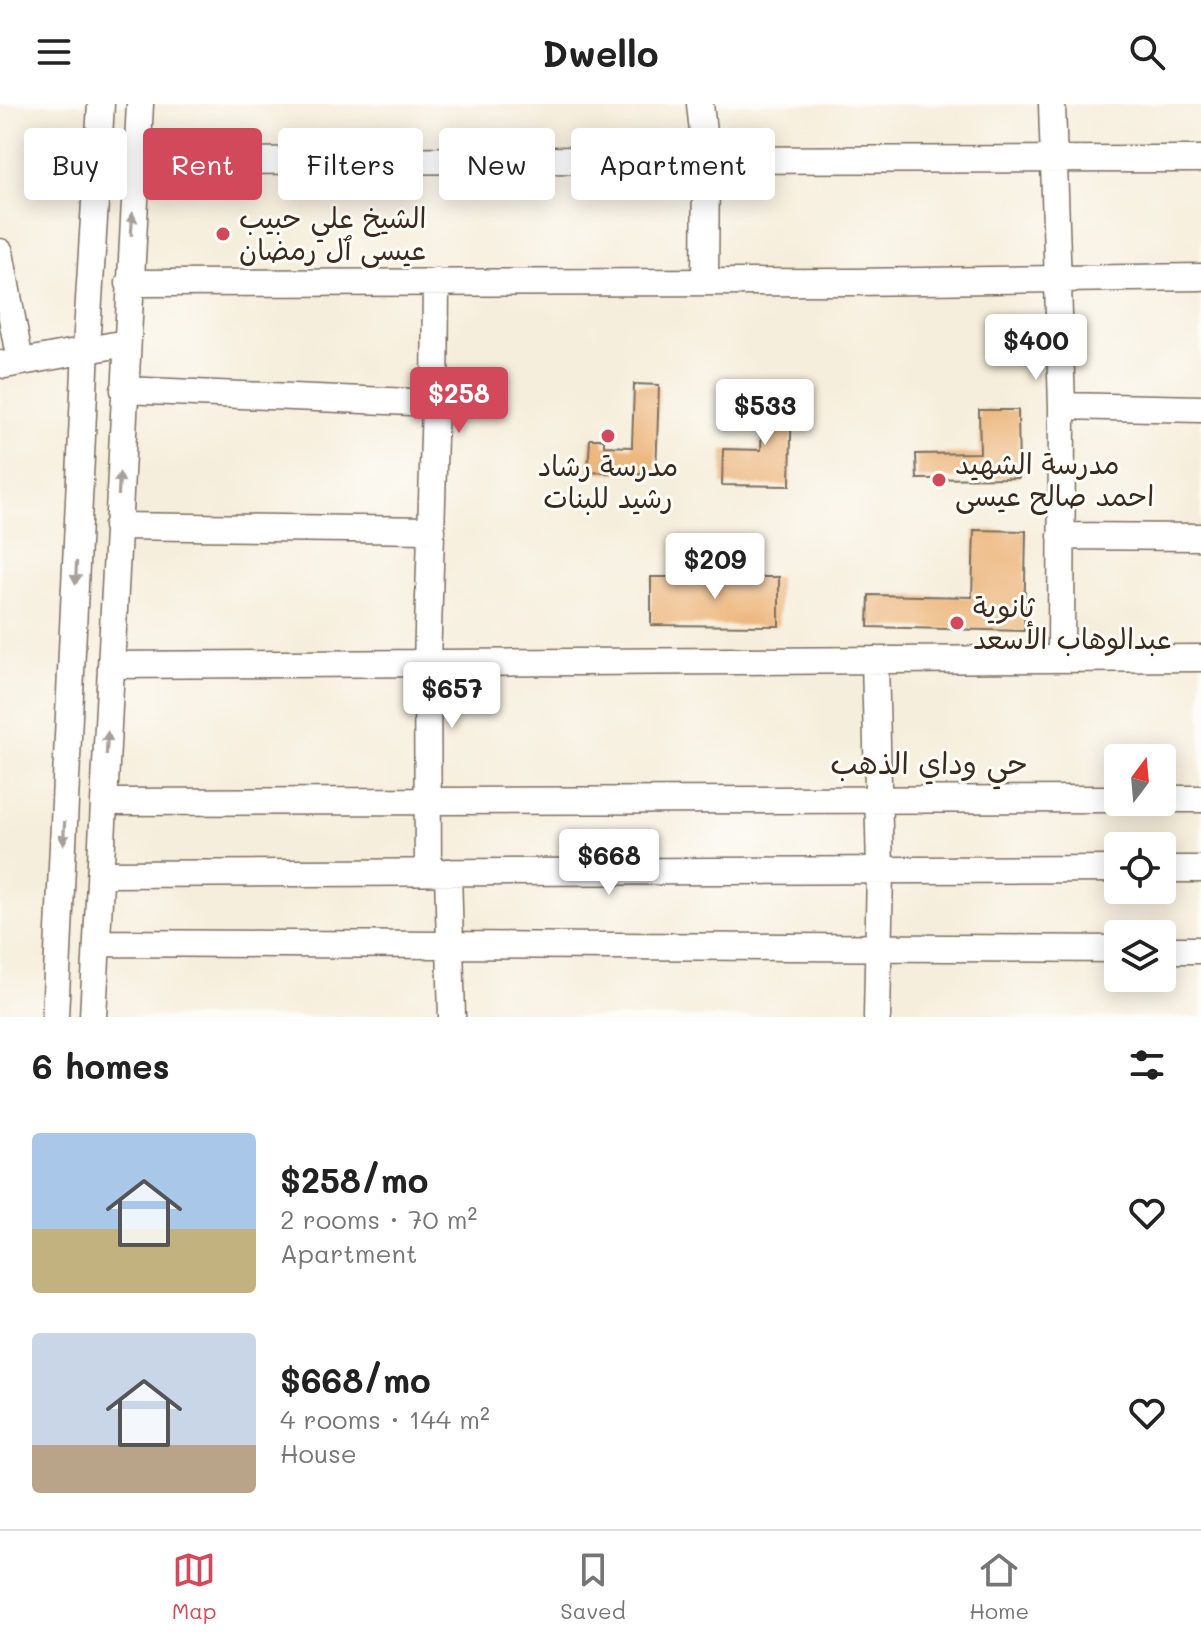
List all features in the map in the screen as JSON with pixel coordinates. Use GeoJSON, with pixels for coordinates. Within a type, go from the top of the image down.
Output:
{"type":"FeatureCollection","features":[{"type":"Feature","properties":{"kind":"street"},"geometry":{"type":"LineString","coordinates":[[55,1017],[86,349],[101,104]]}},
{"type":"Feature","properties":{"kind":"street"},"geometry":{"type":"LineString","coordinates":[[93,1017],[140,104]]}},
{"type":"Feature","properties":{"kind":"street"},"geometry":{"type":"LineString","coordinates":[[700,104],[703,128]]}},
{"type":"Feature","properties":{"kind":"street"},"geometry":{"type":"LineString","coordinates":[[1052,104],[1062,406],[1061,659]]}},
{"type":"Feature","properties":{"kind":"street"},"geometry":{"type":"LineString","coordinates":[[775,160],[1201,159]]}},
{"type":"Feature","properties":{"kind":"street"},"geometry":{"type":"LineString","coordinates":[[136,161],[571,160]]}},
{"type":"Feature","properties":{"kind":"street"},"geometry":{"type":"LineString","coordinates":[[705,282],[706,200]]}},
{"type":"Feature","properties":{"kind":"street"},"geometry":{"type":"LineString","coordinates":[[0,252],[6,365],[126,343]]}},
{"type":"Feature","properties":{"kind":"street"},"geometry":{"type":"LineString","coordinates":[[129,283],[1201,277]]}},
{"type":"Feature","properties":{"kind":"street"},"geometry":{"type":"LineString","coordinates":[[436,282],[427,663],[428,801],[449,945],[452,1017]]}},
{"type":"Feature","properties":{"kind":"street"},"geometry":{"type":"LineString","coordinates":[[124,390],[435,403]]}},
{"type":"Feature","properties":{"kind":"street"},"geometry":{"type":"LineString","coordinates":[[1062,406],[1201,409]]}},
{"type":"Feature","properties":{"kind":"street"},"geometry":{"type":"LineString","coordinates":[[117,526],[432,530]]}},
{"type":"Feature","properties":{"kind":"street"},"geometry":{"type":"LineString","coordinates":[[1061,536],[1201,537]]}},
{"type":"Feature","properties":{"kind":"street"},"geometry":{"type":"LineString","coordinates":[[111,665],[1201,658]]}},
{"type":"Feature","properties":{"kind":"street"},"geometry":{"type":"LineString","coordinates":[[875,660],[880,870],[877,1017]]}},
{"type":"Feature","properties":{"kind":"street"},"geometry":{"type":"LineString","coordinates":[[104,802],[1104,799]]}},
{"type":"Feature","properties":{"kind":"street"},"geometry":{"type":"LineString","coordinates":[[1176,799],[1201,799]]}},
{"type":"Feature","properties":{"kind":"street"},"geometry":{"type":"LineString","coordinates":[[101,874],[1104,869]]}},
{"type":"Feature","properties":{"kind":"street"},"geometry":{"type":"LineString","coordinates":[[1176,869],[1201,869]]}},
{"type":"Feature","properties":{"kind":"street"},"geometry":{"type":"LineString","coordinates":[[97,943],[1104,949]]}},
{"type":"Feature","properties":{"kind":"street"},"geometry":{"type":"LineString","coordinates":[[1176,950],[1201,950]]}},
{"type":"Feature","properties":{"kind":"building"},"geometry":{"type":"Polygon","coordinates":[[[634,384],[659,385],[656,475],[588,472],[590,439],[604,439],[604,446],[632,447],[634,384]]]}},
{"type":"Feature","properties":{"kind":"building"},"geometry":{"type":"Polygon","coordinates":[[[763,389],[792,389],[790,486],[722,485],[723,449],[761,450],[763,389]]]}},
{"type":"Feature","properties":{"kind":"building"},"geometry":{"type":"Polygon","coordinates":[[[979,410],[1018,410],[1019,478],[917,479],[916,454],[980,453],[979,410]]]}},
{"type":"Feature","properties":{"kind":"building"},"geometry":{"type":"Polygon","coordinates":[[[974,530],[1026,531],[1024,631],[868,627],[869,595],[972,597],[974,530]]]}},
{"type":"Feature","properties":{"kind":"building"},"geometry":{"type":"Polygon","coordinates":[[[651,577],[779,577],[779,626],[651,625],[651,577]]]}},
{"type":"Feature","properties":{"kind":"place","name":"الشيخ علي حبيب عيسى ٱل رمضان"},"geometry":{"type":"Point","coordinates":[223,234]}},
{"type":"Feature","properties":{"kind":"place","name":"مدرسة رشاد رشيد للبنات"},"geometry":{"type":"Point","coordinates":[608,436]}},
{"type":"Feature","properties":{"kind":"place","name":"مدرسة الشهيد احمد صالح عيسى"},"geometry":{"type":"Point","coordinates":[939,480]}},
{"type":"Feature","properties":{"kind":"place","name":"ثانوية عبدالوهاب الأسعد"},"geometry":{"type":"Point","coordinates":[957,623]}},
{"type":"Feature","properties":{"kind":"district","name":"حي وداي الذهب"},"geometry":{"type":"Point","coordinates":[929,764]}}]}
